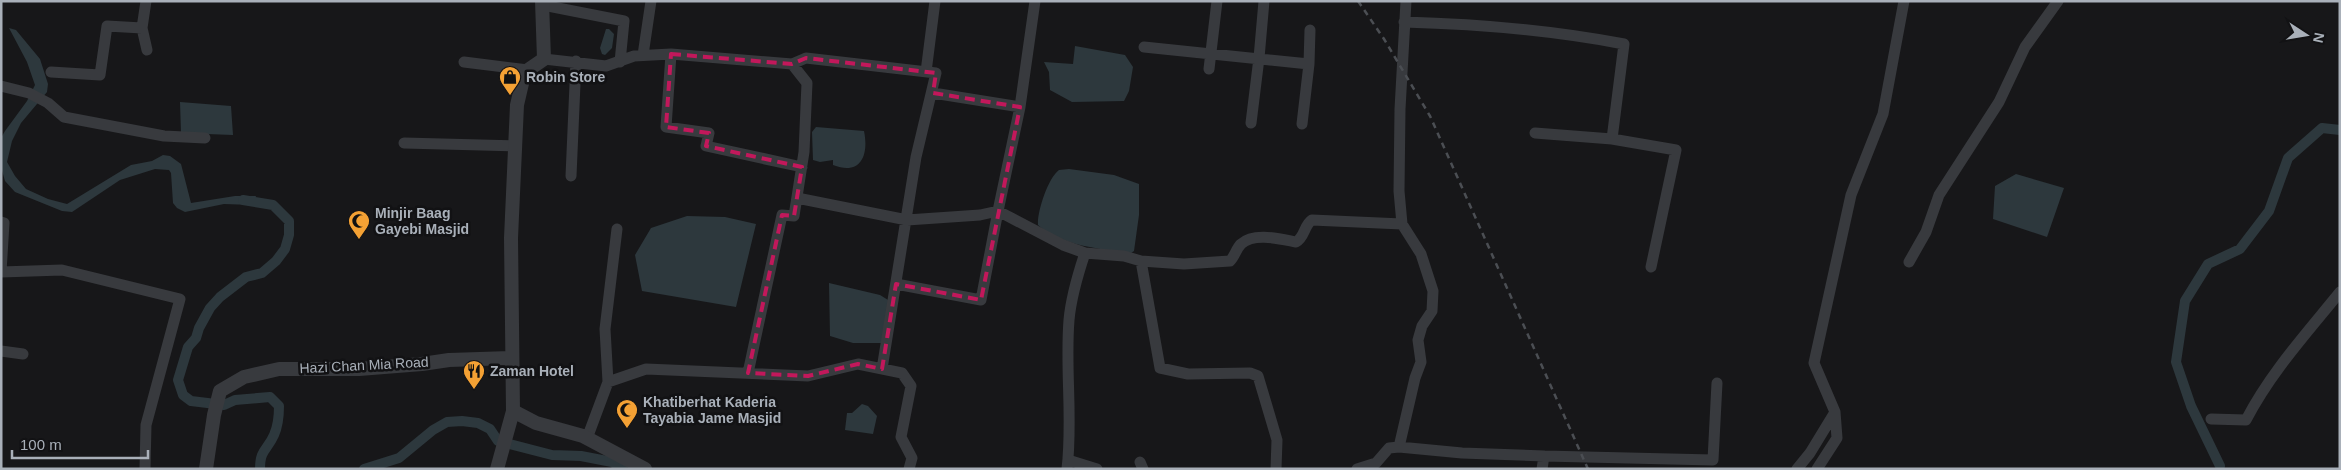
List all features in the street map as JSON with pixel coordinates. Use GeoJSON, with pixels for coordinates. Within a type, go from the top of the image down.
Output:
{"type":"FeatureCollection","features":[{"type":"Feature","properties":{"kind":"street"},"geometry":{"type":"LineString","coordinates":[[146,1],[142,28],[147,50]]}},
{"type":"Feature","properties":{"kind":"street"},"geometry":{"type":"LineString","coordinates":[[643,55],[651,1]]}},
{"type":"Feature","properties":{"kind":"street"},"geometry":{"type":"LineString","coordinates":[[926,72],[935,1]]}},
{"type":"Feature","properties":{"kind":"street"},"geometry":{"type":"LineString","coordinates":[[896,284],[981,300],[1020,107],[1035,1]]}},
{"type":"Feature","properties":{"kind":"street"},"geometry":{"type":"LineString","coordinates":[[1210,69],[1217,1]]}},
{"type":"Feature","properties":{"kind":"street"},"geometry":{"type":"LineString","coordinates":[[1251,123],[1260,58],[1264,1]]}},
{"type":"Feature","properties":{"kind":"street"},"geometry":{"type":"LineString","coordinates":[[1399,447],[1415,378],[1421,362],[1418,340],[1422,326],[1432,311],[1433,291],[1421,254],[1402,224],[1399,163],[1406,1]]}},
{"type":"Feature","properties":{"kind":"street"},"geometry":{"type":"LineString","coordinates":[[1817,469],[1837,438],[1835,412],[1814,363],[1851,195],[1883,114],[1904,1]]}},
{"type":"Feature","properties":{"kind":"street"},"geometry":{"type":"LineString","coordinates":[[1909,262],[1926,232],[1939,195],[1999,102],[2025,47],[2058,1]]}},
{"type":"Feature","properties":{"kind":"street"},"geometry":{"type":"LineString","coordinates":[[544,59],[542,3],[624,21],[620,62]]}},
{"type":"Feature","properties":{"kind":"street"},"geometry":{"type":"LineString","coordinates":[[1404,22],[1528,29],[1572,34],[1624,44],[1612,139]]}},
{"type":"Feature","properties":{"kind":"street"},"geometry":{"type":"LineString","coordinates":[[51,72],[100,76],[107,26],[142,28]]}},
{"type":"Feature","properties":{"kind":"street"},"geometry":{"type":"LineString","coordinates":[[1302,124],[1309,64],[1310,30]]}},
{"type":"Feature","properties":{"kind":"street"},"geometry":{"type":"LineString","coordinates":[[1144,47],[1309,64]]}},
{"type":"Feature","properties":{"kind":"street"},"geometry":{"type":"LineString","coordinates":[[671,54],[666,127],[709,132],[706,146],[802,167]]}},
{"type":"Feature","properties":{"kind":"street"},"geometry":{"type":"LineString","coordinates":[[497,469],[512,411],[510,238],[517,105],[524,75],[544,59],[576,61],[606,66],[634,56],[643,55],[671,54],[792,64],[806,58],[936,73],[933,94],[916,156],[882,369]]}},
{"type":"Feature","properties":{"kind":"street"},"geometry":{"type":"LineString","coordinates":[[571,176],[576,61]]}},
{"type":"Feature","properties":{"kind":"street"},"geometry":{"type":"LineString","coordinates":[[464,62],[528,70]]}},
{"type":"Feature","properties":{"kind":"street"},"geometry":{"type":"LineString","coordinates":[[748,373],[782,215],[794,216],[802,167],[807,83],[792,64]]}},
{"type":"Feature","properties":{"kind":"street"},"geometry":{"type":"LineString","coordinates":[[1,86],[29,93],[48,103],[64,118],[164,136],[205,138]]}},
{"type":"Feature","properties":{"kind":"street"},"geometry":{"type":"LineString","coordinates":[[933,94],[1020,107]]}},
{"type":"Feature","properties":{"kind":"street"},"geometry":{"type":"LineString","coordinates":[[1535,133],[1612,139],[1676,150],[1652,267]]}},
{"type":"Feature","properties":{"kind":"street"},"geometry":{"type":"LineString","coordinates":[[404,143],[515,146]]}},
{"type":"Feature","properties":{"kind":"street"},"geometry":{"type":"LineString","coordinates":[[797,198],[907,220],[980,215],[998,210],[1063,245],[1085,253],[1124,256],[1141,261],[1184,264],[1230,261],[1246,240],[1266,237],[1296,242],[1312,220],[1402,224]]}},
{"type":"Feature","properties":{"kind":"street"},"geometry":{"type":"LineString","coordinates":[[1,222],[4,223],[1,272],[62,270],[180,299],[146,425],[145,469]]}},
{"type":"Feature","properties":{"kind":"street"},"geometry":{"type":"LineString","coordinates":[[583,436],[589,433],[608,382],[605,329],[617,229]]}},
{"type":"Feature","properties":{"kind":"street"},"geometry":{"type":"LineString","coordinates":[[1085,253],[1070,318],[1068,464],[1097,469]]}},
{"type":"Feature","properties":{"kind":"street"},"geometry":{"type":"LineString","coordinates":[[1141,261],[1160,368],[1188,374],[1250,374],[1258,376],[1277,440],[1276,469]]}},
{"type":"Feature","properties":{"kind":"street"},"geometry":{"type":"LineString","coordinates":[[2211,419],[2246,420],[2262,390],[2297,343],[2340,292]]}},
{"type":"Feature","properties":{"kind":"street"},"geometry":{"type":"LineString","coordinates":[[1,351],[23,354]]}},
{"type":"Feature","properties":{"kind":"street","name":"Hazi Chan Mia Road"},"geometry":{"type":"LineString","coordinates":[[206,469],[214,415],[220,391],[244,377],[279,369],[359,369],[449,360],[512,358]]}},
{"type":"Feature","properties":{"kind":"street"},"geometry":{"type":"LineString","coordinates":[[608,382],[646,369],[808,376],[858,364],[902,373],[911,386],[901,437],[912,458],[909,469]]}},
{"type":"Feature","properties":{"kind":"street"},"geometry":{"type":"LineString","coordinates":[[1357,469],[1376,463],[1389,448],[1399,447],[1462,454],[1713,460],[1717,383]]}},
{"type":"Feature","properties":{"kind":"street"},"geometry":{"type":"LineString","coordinates":[[512,411],[536,422],[583,436],[645,469]]}},
{"type":"Feature","properties":{"kind":"street"},"geometry":{"type":"LineString","coordinates":[[1797,469],[1810,453],[1835,412]]}},
{"type":"Feature","properties":{"kind":"street"},"geometry":{"type":"LineString","coordinates":[[1542,469],[1544,456]]}},
{"type":"Feature","properties":{"kind":"highlighted area"},"geometry":{"type":"Polygon","coordinates":[[[671,54],[792,64],[806,58],[936,73],[933,93],[1020,107],[981,300],[896,284],[882,369],[858,364],[808,376],[748,373],[782,215],[794,216],[802,167],[706,146],[709,133],[666,127],[671,54]]]}},
{"type":"Feature","properties":{"kind":"shaded area"},"geometry":{"type":"Polygon","coordinates":[[[9,28],[16,30],[40,59],[48,84],[47,92],[21,123],[12,141],[7,162],[15,176],[26,189],[48,199],[67,204],[131,165],[152,161],[163,155],[170,156],[181,164],[191,203],[235,196],[256,196],[253,205],[224,204],[185,212],[177,208],[173,203],[171,173],[169,170],[155,169],[120,180],[72,212],[62,211],[15,192],[5,181],[1,167],[1,138],[27,101],[35,85],[27,62],[9,28]]]}},
{"type":"Feature","properties":{"kind":"shaded area"},"geometry":{"type":"Polygon","coordinates":[[[606,29],[609,29],[614,34],[612,48],[605,55],[602,54],[600,48],[606,29]]]}},
{"type":"Feature","properties":{"kind":"shaded area"},"geometry":{"type":"Polygon","coordinates":[[[1075,46],[1125,55],[1133,67],[1129,91],[1124,101],[1072,102],[1050,90],[1049,72],[1044,62],[1073,64],[1075,46]]]}},
{"type":"Feature","properties":{"kind":"shaded area"},"geometry":{"type":"Polygon","coordinates":[[[180,102],[231,106],[233,135],[181,133],[180,102]]]}},
{"type":"Feature","properties":{"kind":"shaded area"},"geometry":{"type":"Polygon","coordinates":[[[816,127],[864,131],[865,148],[861,161],[850,168],[843,168],[833,165],[833,160],[820,162],[813,160],[812,132],[816,127]]]}},
{"type":"Feature","properties":{"kind":"shaded area"},"geometry":{"type":"Polygon","coordinates":[[[1069,169],[1114,175],[1139,184],[1139,215],[1134,251],[1131,253],[1108,250],[1069,242],[1047,232],[1038,225],[1041,204],[1047,187],[1059,170],[1069,169]]]}},
{"type":"Feature","properties":{"kind":"shaded area"},"geometry":{"type":"Polygon","coordinates":[[[2016,174],[2064,188],[2047,237],[1993,219],[1995,186],[2016,174]]]}},
{"type":"Feature","properties":{"kind":"shaded area"},"geometry":{"type":"Polygon","coordinates":[[[687,216],[725,217],[756,224],[736,307],[642,291],[635,255],[651,228],[687,216]]]}},
{"type":"Feature","properties":{"kind":"shaded area"},"geometry":{"type":"Polygon","coordinates":[[[829,283],[880,295],[893,303],[883,343],[853,343],[830,336],[829,283]]]}},
{"type":"Feature","properties":{"kind":"shaded area"},"geometry":{"type":"Polygon","coordinates":[[[862,404],[868,406],[877,416],[873,434],[845,430],[847,413],[852,413],[862,404]]]}},
{"type":"Feature","properties":{"kind":"waterway"},"geometry":{"type":"LineString","coordinates":[[2220,466],[2191,406],[2176,362],[2185,301],[2208,264],[2240,249],[2269,211],[2288,158],[2322,128],[2340,130]]}},
{"type":"Feature","properties":{"kind":"waterway"},"geometry":{"type":"LineString","coordinates":[[243,200],[273,205],[289,221],[289,235],[285,249],[276,261],[262,273],[246,277],[220,297],[210,308],[199,328],[196,338],[188,347],[178,380],[183,395],[191,401],[224,405],[235,400],[270,397],[279,406],[274,435],[261,458],[260,469]]}},
{"type":"Feature","properties":{"kind":"waterway"},"geometry":{"type":"LineString","coordinates":[[364,469],[399,458],[433,430],[447,422],[462,421],[478,423],[490,429],[498,441],[552,455],[581,456],[612,462],[623,469]]}},
{"type":"Feature","properties":{"kind":"railway"},"geometry":{"type":"LineString","coordinates":[[1358,1],[1384,39],[1430,116],[1588,469]]}},
{"type":"Feature","properties":{"kind":"place","name":"Robin Store"},"geometry":{"type":"Point","coordinates":[510,96]}},
{"type":"Feature","properties":{"kind":"place","name":"Minjir Baag Gayebi Masjid"},"geometry":{"type":"Point","coordinates":[359,240]}},
{"type":"Feature","properties":{"kind":"place","name":"Zaman Hotel"},"geometry":{"type":"Point","coordinates":[474,390]}},
{"type":"Feature","properties":{"kind":"place","name":"Khatiberhat Kaderia Tayabia Jame Masjid"},"geometry":{"type":"Point","coordinates":[627,429]}}]}
